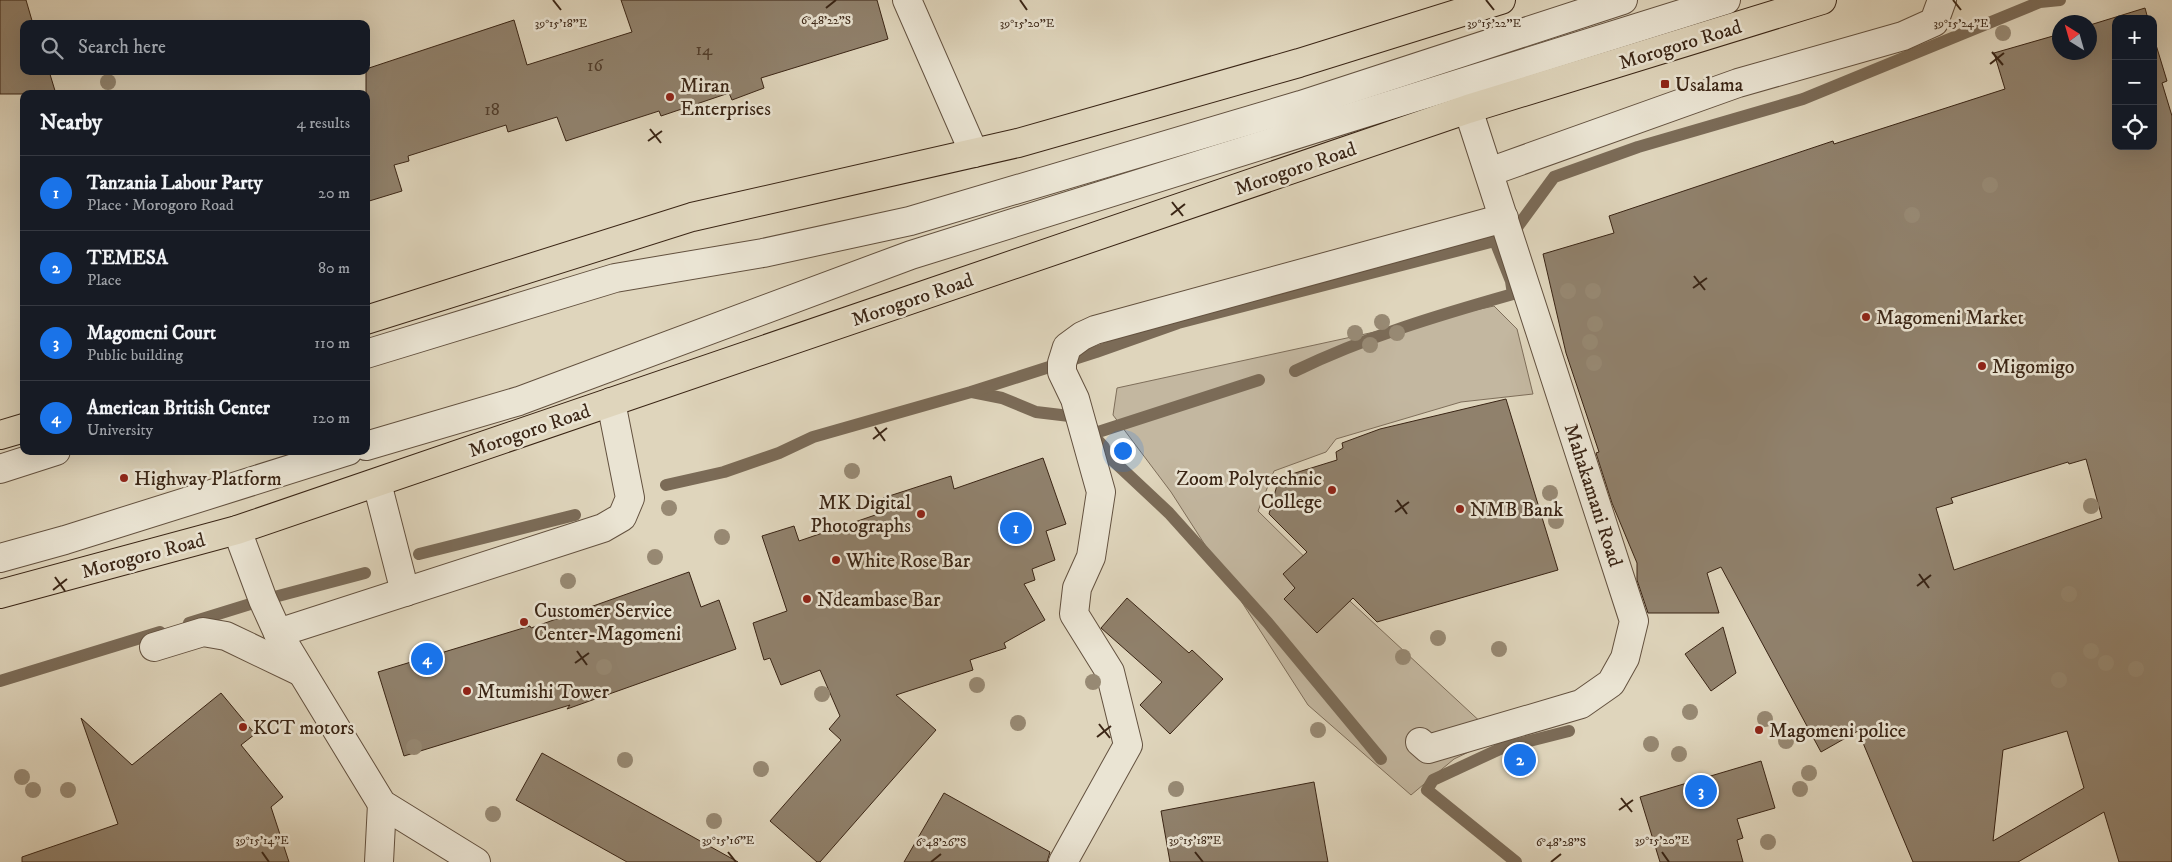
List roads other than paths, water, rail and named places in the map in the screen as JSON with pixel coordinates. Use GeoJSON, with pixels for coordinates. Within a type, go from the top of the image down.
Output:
{"type":"FeatureCollection","features":[{"type":"Feature","properties":{"kind":"highway"},"geometry":{"type":"LineString","coordinates":[[370,319],[692,217],[1018,143],[1290,65],[1501,0]]}},
{"type":"Feature","properties":{"kind":"highway","name":"Morogoro Road"},"geometry":{"type":"LineString","coordinates":[[0,594],[237,530],[1468,109],[1822,0]]}},
{"type":"Feature","properties":{"kind":"highway"},"geometry":{"type":"LineString","coordinates":[[0,435],[20,429]]}},
{"type":"Feature","properties":{"kind":"street"},"geometry":{"type":"LineString","coordinates":[[907,0],[974,153]]}},
{"type":"Feature","properties":{"kind":"street"},"geometry":{"type":"LineString","coordinates":[[370,353],[615,278],[763,253],[910,221],[1301,106],[1623,0]]}},
{"type":"Feature","properties":{"kind":"street","name":"Morogoro Road"},"geometry":{"type":"LineString","coordinates":[[370,445],[518,401],[911,255],[1726,0]]}},
{"type":"Feature","properties":{"kind":"street"},"geometry":{"type":"LineString","coordinates":[[1489,172],[1738,82],[1903,36],[1934,22],[1942,0]]}},
{"type":"Feature","properties":{"kind":"street","name":"Mahakamani Road"},"geometry":{"type":"LineString","coordinates":[[1420,742],[1428,749],[1582,704],[1611,683],[1625,658],[1634,621],[1468,109]]}},
{"type":"Feature","properties":{"kind":"street"},"geometry":{"type":"LineString","coordinates":[[1063,862],[1128,745],[1110,672],[1074,614],[1077,588],[1091,557],[1101,492],[1075,399],[1062,372],[1062,363],[1067,347],[1082,336],[1095,330],[1504,218]]}},
{"type":"Feature","properties":{"kind":"street"},"geometry":{"type":"LineString","coordinates":[[278,633],[603,528],[622,517],[630,498],[611,402]]}},
{"type":"Feature","properties":{"kind":"street"},"geometry":{"type":"LineString","coordinates":[[0,470],[44,455]]}},
{"type":"Feature","properties":{"kind":"street","name":"Morogoro Road"},"geometry":{"type":"LineString","coordinates":[[0,558],[65,540],[335,455]]}},
{"type":"Feature","properties":{"kind":"street"},"geometry":{"type":"LineString","coordinates":[[377,483],[404,592]]}},
{"type":"Feature","properties":{"kind":"street"},"geometry":{"type":"LineString","coordinates":[[237,530],[263,600],[278,633],[382,804],[476,862]]}},
{"type":"Feature","properties":{"kind":"street"},"geometry":{"type":"LineString","coordinates":[[154,647],[203,632],[226,636],[301,672]]}},
{"type":"Feature","properties":{"kind":"street"},"geometry":{"type":"LineString","coordinates":[[379,862],[382,804]]}},
{"type":"Feature","properties":{"kind":"waterway"},"geometry":{"type":"LineString","coordinates":[[666,485],[724,472],[779,453],[813,437],[971,392],[1096,352],[1178,323],[1510,237],[1554,177],[1638,147],[1803,99],[2040,2],[2060,0]]}},
{"type":"Feature","properties":{"kind":"waterway"},"geometry":{"type":"LineString","coordinates":[[1295,371],[1375,337],[1513,294],[1511,281],[1495,241]]}},
{"type":"Feature","properties":{"kind":"waterway"},"geometry":{"type":"LineString","coordinates":[[1259,380],[1092,434],[1104,447],[1105,453],[1169,513],[1268,623],[1381,759]]}},
{"type":"Feature","properties":{"kind":"waterway"},"geometry":{"type":"LineString","coordinates":[[972,392],[1002,398],[1036,412],[1078,417]]}},
{"type":"Feature","properties":{"kind":"waterway"},"geometry":{"type":"LineString","coordinates":[[419,554],[575,515]]}},
{"type":"Feature","properties":{"kind":"waterway"},"geometry":{"type":"LineString","coordinates":[[189,623],[263,600],[365,573]]}},
{"type":"Feature","properties":{"kind":"waterway"},"geometry":{"type":"LineString","coordinates":[[0,681],[160,632]]}},
{"type":"Feature","properties":{"kind":"waterway"},"geometry":{"type":"LineString","coordinates":[[1516,862],[1427,790],[1433,780],[1502,748],[1569,731]]}},
{"type":"Feature","properties":{"kind":"place","name":"Usalama"},"geometry":{"type":"Point","coordinates":[1665,84]}},
{"type":"Feature","properties":{"kind":"place","name":"Miran Enterprises"},"geometry":{"type":"Point","coordinates":[670,97]}},
{"type":"Feature","properties":{"kind":"place","name":"Magomeni Market"},"geometry":{"type":"Point","coordinates":[1866,317]}},
{"type":"Feature","properties":{"kind":"place","name":"Migomigo"},"geometry":{"type":"Point","coordinates":[1982,366]}},
{"type":"Feature","properties":{"kind":"place","name":"Highway Platform"},"geometry":{"type":"Point","coordinates":[124,478]}},
{"type":"Feature","properties":{"kind":"place","name":"Zoom Polytechnic College"},"geometry":{"type":"Point","coordinates":[1332,490]}},
{"type":"Feature","properties":{"kind":"place","name":"NMB Bank"},"geometry":{"type":"Point","coordinates":[1460,509]}},
{"type":"Feature","properties":{"kind":"place","name":"MK Digital Photographs"},"geometry":{"type":"Point","coordinates":[921,514]}},
{"type":"Feature","properties":{"kind":"place","name":"Tanzania Labour Party"},"geometry":{"type":"Point","coordinates":[1016,528]}},
{"type":"Feature","properties":{"kind":"place","name":"White Rose Bar"},"geometry":{"type":"Point","coordinates":[836,560]}},
{"type":"Feature","properties":{"kind":"place","name":"Ndeambase Bar"},"geometry":{"type":"Point","coordinates":[807,599]}},
{"type":"Feature","properties":{"kind":"place","name":"Customer Service Center-Magomeni"},"geometry":{"type":"Point","coordinates":[524,622]}},
{"type":"Feature","properties":{"kind":"place","name":"American British Center"},"geometry":{"type":"Point","coordinates":[427,659]}},
{"type":"Feature","properties":{"kind":"place","name":"Mtumishi Tower"},"geometry":{"type":"Point","coordinates":[467,691]}},
{"type":"Feature","properties":{"kind":"place","name":"KCT motors"},"geometry":{"type":"Point","coordinates":[243,727]}},
{"type":"Feature","properties":{"kind":"place","name":"Magomeni police"},"geometry":{"type":"Point","coordinates":[1759,730]}},
{"type":"Feature","properties":{"kind":"place","name":"TEMESA"},"geometry":{"type":"Point","coordinates":[1520,760]}},
{"type":"Feature","properties":{"kind":"place","name":"Magomeni Court"},"geometry":{"type":"Point","coordinates":[1701,791]}}]}
